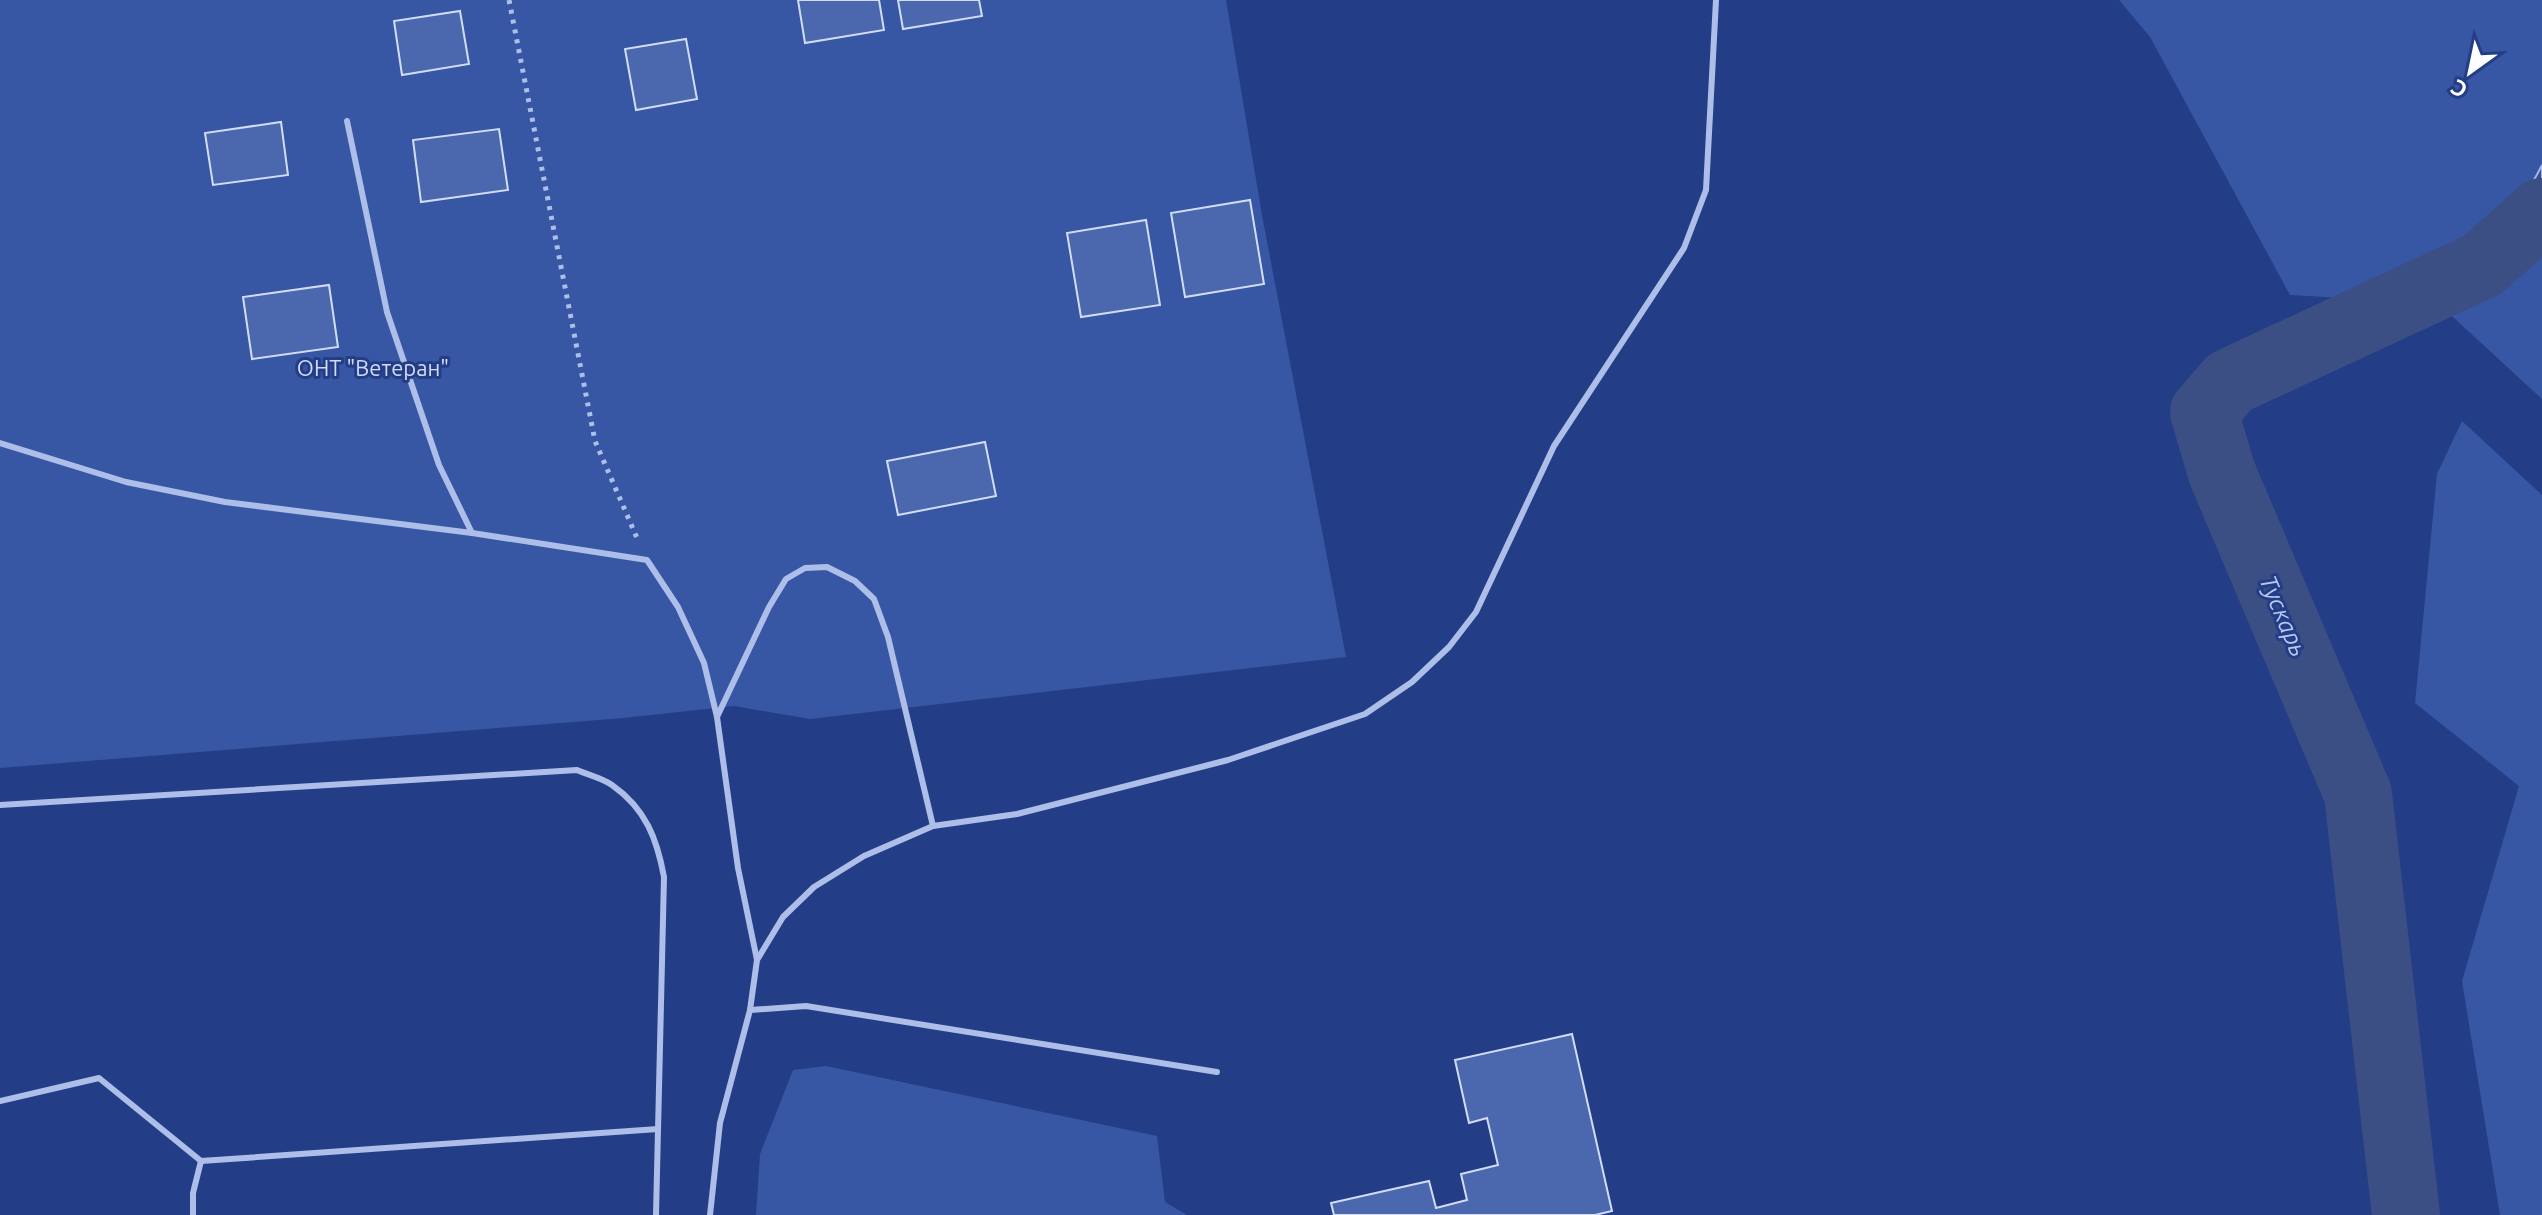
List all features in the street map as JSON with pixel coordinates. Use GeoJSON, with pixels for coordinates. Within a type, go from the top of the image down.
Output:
{"type":"FeatureCollection","features":[{"type":"Feature","properties":{"kind":"lane"},"geometry":{"type":"LineString","coordinates":[[757,960],[783,917],[814,887],[864,856],[933,826],[1017,814],[1228,760],[1365,714],[1412,682],[1449,647],[1476,612],[1554,446],[1684,248],[1706,190],[1716,0]]}},
{"type":"Feature","properties":{"kind":"lane"},"geometry":{"type":"LineString","coordinates":[[347,121],[387,312],[439,465],[472,533]]}},
{"type":"Feature","properties":{"kind":"lane"},"geometry":{"type":"LineString","coordinates":[[0,443],[126,482],[225,502],[472,533],[647,560],[678,607],[704,663],[717,717],[738,868],[757,960],[750,1010],[720,1123],[710,1215]]}},
{"type":"Feature","properties":{"kind":"lane"},"geometry":{"type":"LineString","coordinates":[[717,717],[769,607],[786,579],[805,568],[827,567],[855,581],[874,599],[888,637],[933,826]]}},
{"type":"Feature","properties":{"kind":"lane"},"geometry":{"type":"LineString","coordinates":[[0,805],[577,770],[611,784],[639,810],[657,842],[664,877],[656,1215]]}},
{"type":"Feature","properties":{"kind":"lane"},"geometry":{"type":"LineString","coordinates":[[750,1010],[806,1006],[1217,1072]]}},
{"type":"Feature","properties":{"kind":"lane"},"geometry":{"type":"LineString","coordinates":[[0,1101],[99,1078],[201,1161],[658,1129]]}},
{"type":"Feature","properties":{"kind":"lane"},"geometry":{"type":"LineString","coordinates":[[193,1215],[193,1193],[201,1161]]}},
{"type":"Feature","properties":{"kind":"path"},"geometry":{"type":"LineString","coordinates":[[509,0],[595,441],[647,560]]}},
{"type":"Feature","properties":{"kind":"green space","name":"ОНТ \"Ветеран\""},"geometry":{"type":"Polygon","coordinates":[[[0,0],[1226,0],[1262,215],[1346,657],[810,719],[734,706],[623,718],[0,768],[0,0]]]}},
{"type":"Feature","properties":{"kind":"green space"},"geometry":{"type":"Polygon","coordinates":[[[2119,0],[2542,0],[2542,165],[2530,190],[2487,236],[2421,282],[2359,299],[2290,295],[2150,37],[2119,0]]]}},
{"type":"Feature","properties":{"kind":"green space"},"geometry":{"type":"Polygon","coordinates":[[[2542,241],[2542,399],[2442,307],[2514,265],[2542,241]]]}},
{"type":"Feature","properties":{"kind":"green space"},"geometry":{"type":"Polygon","coordinates":[[[2462,421],[2542,495],[2542,1215],[2500,1215],[2462,981],[2519,786],[2415,703],[2437,474],[2462,421]]]}},
{"type":"Feature","properties":{"kind":"green space"},"geometry":{"type":"Polygon","coordinates":[[[826,1066],[1157,1136],[1165,1202],[1187,1215],[756,1215],[760,1154],[793,1070],[826,1066]]]}},
{"type":"Feature","properties":{"kind":"shaded area"},"geometry":{"type":"Polygon","coordinates":[[[2542,165],[2542,241],[2514,265],[2442,307],[2421,282],[2474,245],[2505,218],[2531,185],[2542,165]]]}},
{"type":"Feature","properties":{"kind":"building"},"geometry":{"type":"Polygon","coordinates":[[[798,0],[879,0],[884,30],[805,43],[798,0]]]}},
{"type":"Feature","properties":{"kind":"building"},"geometry":{"type":"Polygon","coordinates":[[[898,0],[979,0],[982,16],[903,29],[898,0]]]}},
{"type":"Feature","properties":{"kind":"building"},"geometry":{"type":"Polygon","coordinates":[[[460,11],[469,64],[402,75],[394,21],[460,11]]]}},
{"type":"Feature","properties":{"kind":"building"},"geometry":{"type":"Polygon","coordinates":[[[686,39],[697,99],[636,110],[625,49],[686,39]]]}},
{"type":"Feature","properties":{"kind":"building"},"geometry":{"type":"Polygon","coordinates":[[[281,122],[288,175],[213,185],[205,133],[281,122]]]}},
{"type":"Feature","properties":{"kind":"building"},"geometry":{"type":"Polygon","coordinates":[[[499,129],[508,190],[421,202],[413,140],[499,129]]]}},
{"type":"Feature","properties":{"kind":"building"},"geometry":{"type":"Polygon","coordinates":[[[1250,200],[1264,284],[1185,297],[1171,213],[1250,200]]]}},
{"type":"Feature","properties":{"kind":"building"},"geometry":{"type":"Polygon","coordinates":[[[1146,220],[1160,305],[1081,317],[1067,233],[1146,220]]]}},
{"type":"Feature","properties":{"kind":"building"},"geometry":{"type":"Polygon","coordinates":[[[329,285],[338,347],[252,359],[243,297],[329,285]]]}},
{"type":"Feature","properties":{"kind":"building"},"geometry":{"type":"Polygon","coordinates":[[[985,442],[996,496],[898,515],[887,461],[985,442]]]}},
{"type":"Feature","properties":{"kind":"building"},"geometry":{"type":"Polygon","coordinates":[[[1572,1034],[1612,1211],[1595,1215],[1334,1215],[1331,1203],[1429,1181],[1436,1208],[1467,1200],[1461,1174],[1498,1165],[1487,1118],[1469,1123],[1455,1060],[1572,1034]]]}},
{"type":"Feature","properties":{"kind":"waterway","name":"Тускарь"},"geometry":{"type":"LineString","coordinates":[[2406,1215],[2358,794],[2222,473],[2204,412],[2230,382],[2482,265],[2542,212]]}}]}
